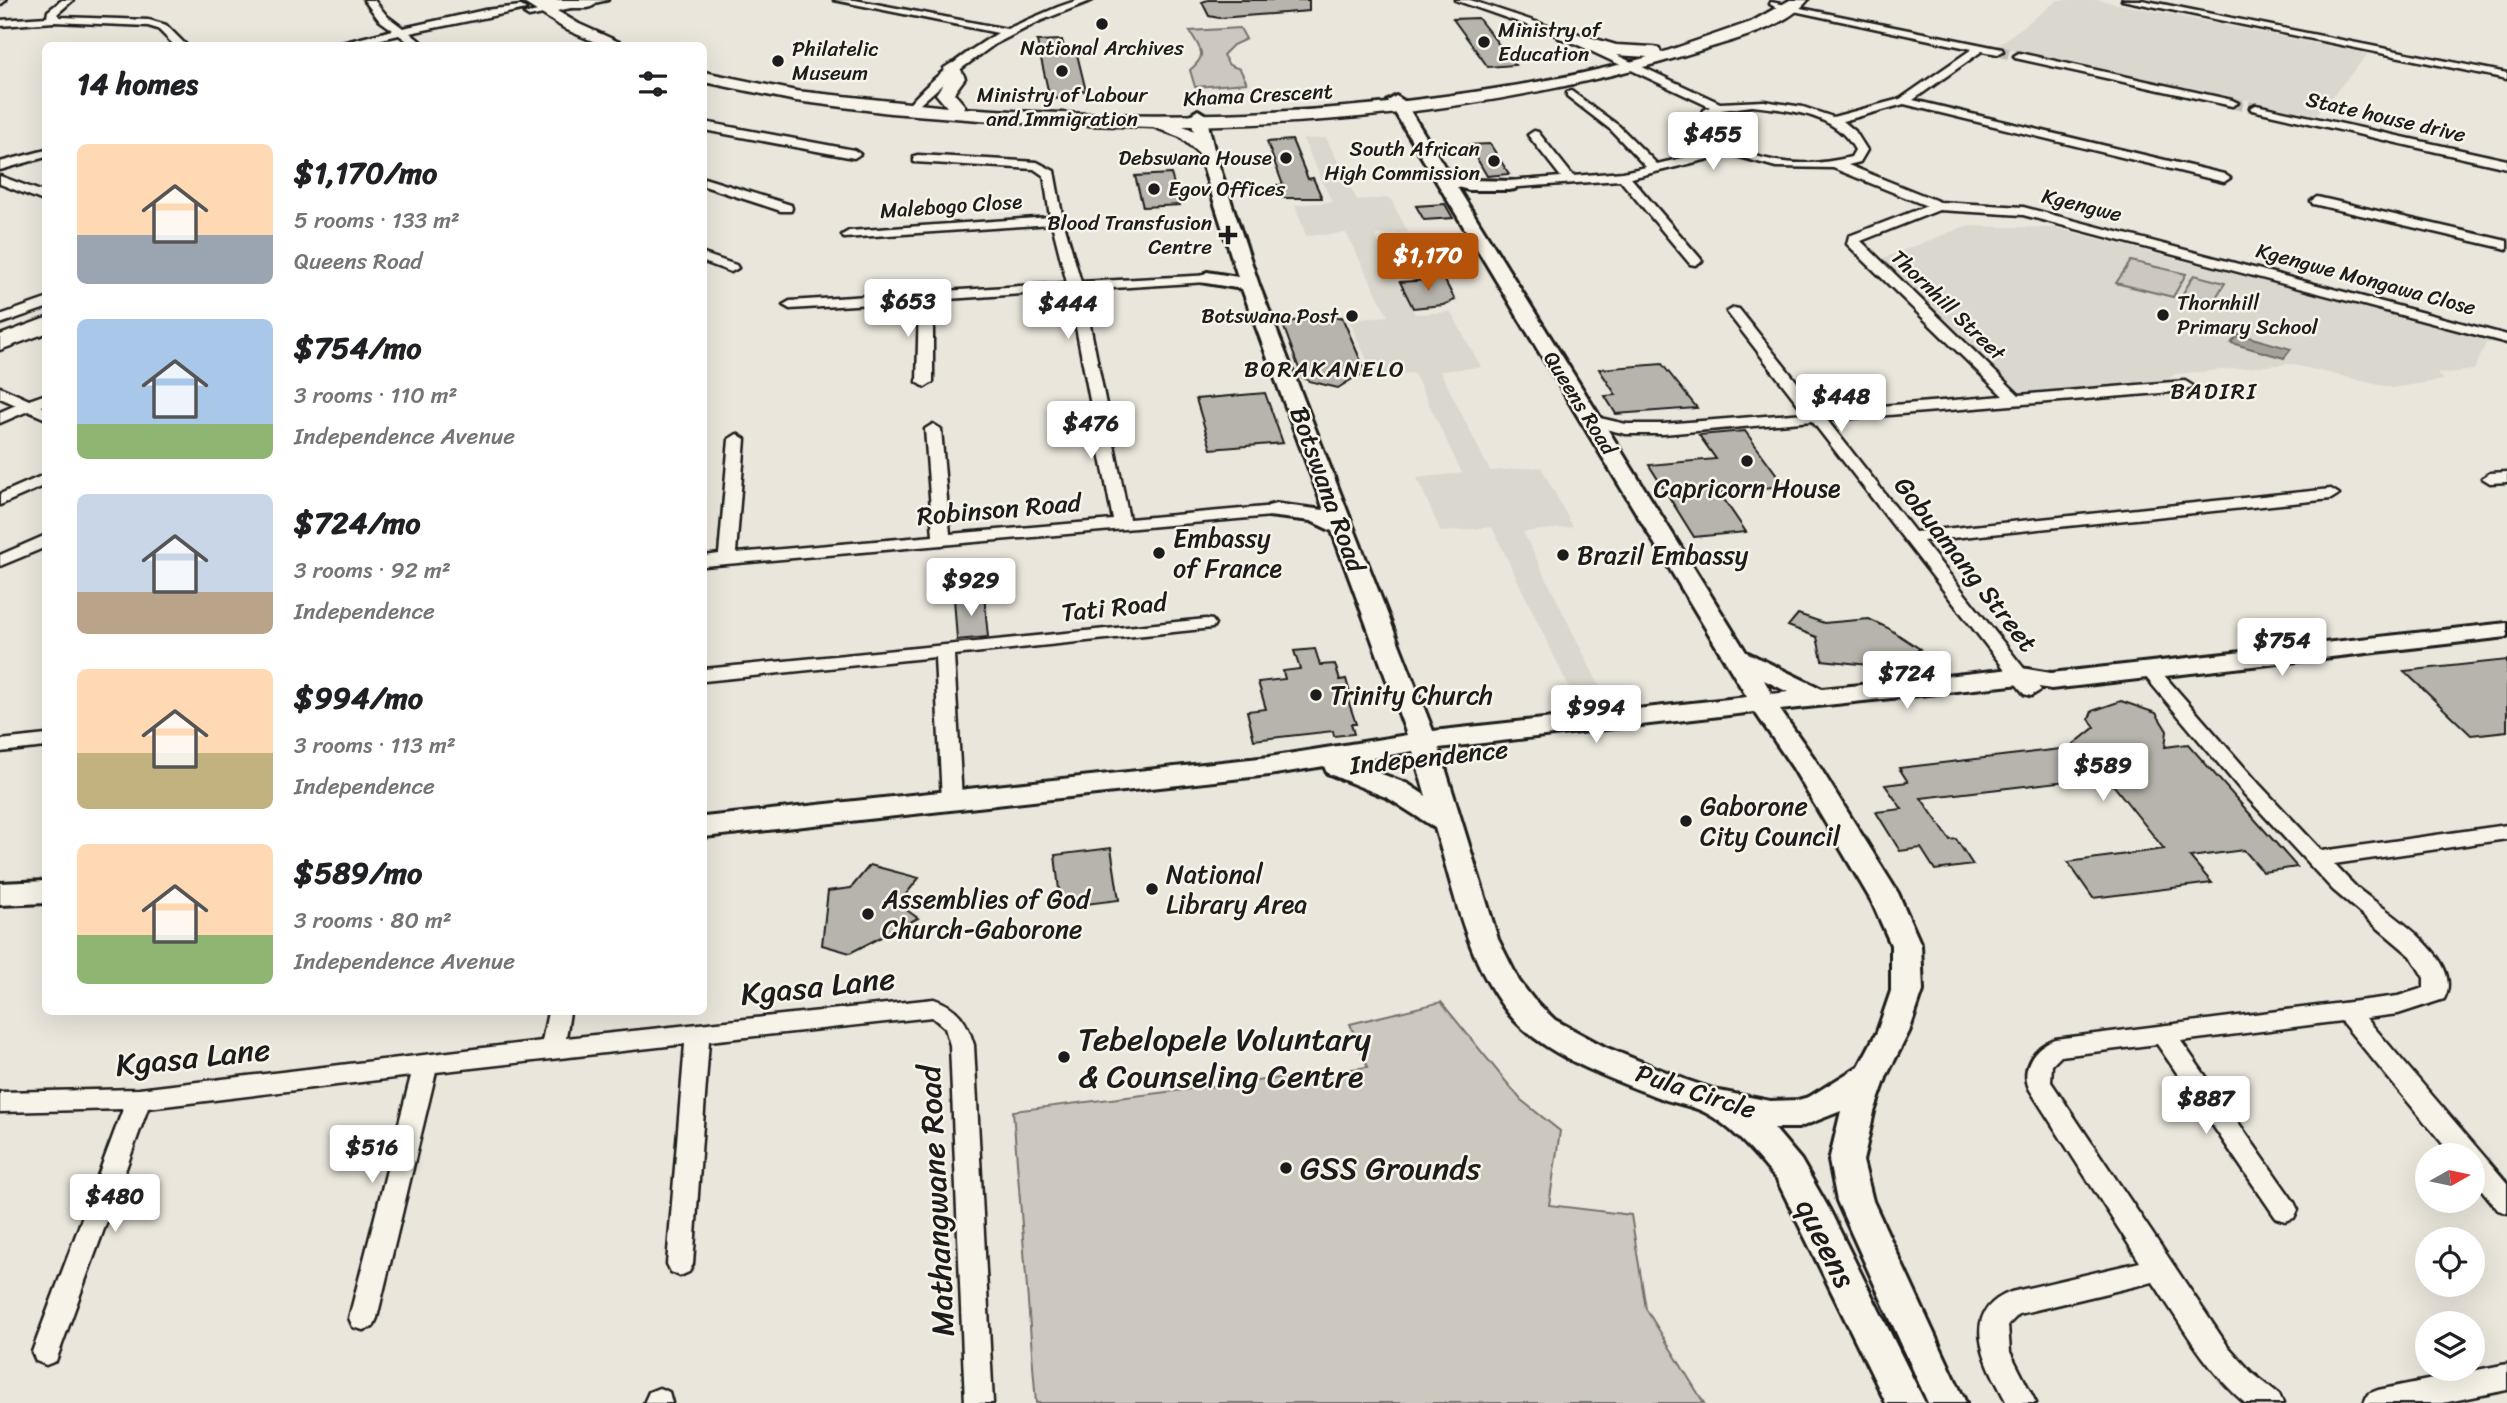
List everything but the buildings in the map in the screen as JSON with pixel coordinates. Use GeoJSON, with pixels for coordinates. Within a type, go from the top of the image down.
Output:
{"type":"FeatureCollection","features":[{"type":"Feature","properties":{"kind":"main road"},"geometry":{"type":"LineString","coordinates":[[524,5],[596,1]]}},
{"type":"Feature","properties":{"kind":"main road"},"geometry":{"type":"LineString","coordinates":[[564,23],[567,14],[596,1]]}},
{"type":"Feature","properties":{"kind":"main road","name":"Khama Crescent"},"geometry":{"type":"LineString","coordinates":[[1399,105],[1628,64],[1787,3]]}},
{"type":"Feature","properties":{"kind":"main road","name":"Khama Crescent"},"geometry":{"type":"LineString","coordinates":[[919,101],[1021,118],[1140,122],[1399,105],[1525,90],[1628,64],[1713,41],[1787,3]]}},
{"type":"Feature","properties":{"kind":"main road"},"geometry":{"type":"LineString","coordinates":[[524,5],[610,42]]}},
{"type":"Feature","properties":{"kind":"main road"},"geometry":{"type":"LineString","coordinates":[[524,5],[557,30],[586,42]]}},
{"type":"Feature","properties":{"kind":"main road"},"geometry":{"type":"LineString","coordinates":[[1565,36],[1615,50],[1663,51]]}},
{"type":"Feature","properties":{"kind":"main road"},"geometry":{"type":"LineString","coordinates":[[1593,69],[1600,61],[1595,50]]}},
{"type":"Feature","properties":{"kind":"main road"},"geometry":{"type":"LineString","coordinates":[[952,68],[956,78],[945,94],[956,106]]}},
{"type":"Feature","properties":{"kind":"main road"},"geometry":{"type":"LineString","coordinates":[[707,70],[878,99],[919,101]]}},
{"type":"Feature","properties":{"kind":"main road","name":"Khama Crescent"},"geometry":{"type":"LineString","coordinates":[[707,79],[956,106],[1199,119]]}},
{"type":"Feature","properties":{"kind":"main road","name":"Queens Road"},"geometry":{"type":"LineString","coordinates":[[1399,105],[1767,711]]}},
{"type":"Feature","properties":{"kind":"main road","name":"Botswana Road"},"geometry":{"type":"LineString","coordinates":[[1199,119],[1206,150],[1250,285],[1425,750]]}},
{"type":"Feature","properties":{"kind":"main road"},"geometry":{"type":"LineString","coordinates":[[1140,122],[1175,128],[1186,133],[1206,150]]}},
{"type":"Feature","properties":{"kind":"main road"},"geometry":{"type":"LineString","coordinates":[[1442,177],[1469,185],[1509,185]]}},
{"type":"Feature","properties":{"kind":"main road"},"geometry":{"type":"LineString","coordinates":[[1458,203],[1472,192],[1509,185]]}},
{"type":"Feature","properties":{"kind":"main road"},"geometry":{"type":"LineString","coordinates":[[1208,278],[1243,265]]}},
{"type":"Feature","properties":{"kind":"main road"},"geometry":{"type":"LineString","coordinates":[[1208,278],[1250,285]]}},
{"type":"Feature","properties":{"kind":"main road"},"geometry":{"type":"LineString","coordinates":[[0,333],[42,317]]}},
{"type":"Feature","properties":{"kind":"main road"},"geometry":{"type":"LineString","coordinates":[[0,343],[42,327]]}},
{"type":"Feature","properties":{"kind":"main road"},"geometry":{"type":"LineString","coordinates":[[1276,511],[1297,506],[1328,492]]}},
{"type":"Feature","properties":{"kind":"main road"},"geometry":{"type":"LineString","coordinates":[[1276,511],[1316,515],[1341,527]]}},
{"type":"Feature","properties":{"kind":"main road"},"geometry":{"type":"LineString","coordinates":[[2034,682],[2507,630]]}},
{"type":"Feature","properties":{"kind":"main road"},"geometry":{"type":"LineString","coordinates":[[1735,655],[1818,697]]}},
{"type":"Feature","properties":{"kind":"main road","name":"Independence"},"geometry":{"type":"LineString","coordinates":[[1767,711],[1818,697],[2034,682]]}},
{"type":"Feature","properties":{"kind":"main road","name":"Independence"},"geometry":{"type":"LineString","coordinates":[[1269,766],[1337,767],[1425,750],[2034,682]]}},
{"type":"Feature","properties":{"kind":"main road"},"geometry":{"type":"LineString","coordinates":[[1767,711],[1804,764],[1887,901],[1906,945],[1907,991],[1893,1032],[1871,1075]]}},
{"type":"Feature","properties":{"kind":"main road"},"geometry":{"type":"LineString","coordinates":[[707,827],[1425,750]]}},
{"type":"Feature","properties":{"kind":"main road","name":"Pula Circle"},"geometry":{"type":"LineString","coordinates":[[1425,750],[1493,964],[1522,1009],[1544,1029],[1593,1056],[1674,1089],[1719,1104],[1770,1115],[1797,1114],[1821,1107],[1871,1075]]}},
{"type":"Feature","properties":{"kind":"main road"},"geometry":{"type":"LineString","coordinates":[[1337,767],[1398,791],[1446,822]]}},
{"type":"Feature","properties":{"kind":"main road"},"geometry":{"type":"LineString","coordinates":[[3,898],[42,893]]}},
{"type":"Feature","properties":{"kind":"main road","name":"queens"},"geometry":{"type":"LineString","coordinates":[[1871,1075],[1857,1112],[1846,1161],[1849,1177],[1855,1200],[1947,1403]]}},
{"type":"Feature","properties":{"kind":"main road","name":"queens"},"geometry":{"type":"LineString","coordinates":[[1719,1104],[1763,1139],[1789,1170],[1906,1403]]}},
{"type":"Feature","properties":{"kind":"street"},"geometry":{"type":"LineString","coordinates":[[56,19],[52,18],[51,13],[68,0]]}},
{"type":"Feature","properties":{"kind":"street"},"geometry":{"type":"LineString","coordinates":[[369,0],[383,18],[415,42]]}},
{"type":"Feature","properties":{"kind":"street"},"geometry":{"type":"LineString","coordinates":[[839,0],[1007,32]]}},
{"type":"Feature","properties":{"kind":"street"},"geometry":{"type":"LineString","coordinates":[[919,101],[952,68],[976,50],[1007,32],[1070,3],[1088,0]]}},
{"type":"Feature","properties":{"kind":"street"},"geometry":{"type":"LineString","coordinates":[[1460,0],[1565,36],[1719,107]]}},
{"type":"Feature","properties":{"kind":"street"},"geometry":{"type":"LineString","coordinates":[[1480,6],[1496,0]]}},
{"type":"Feature","properties":{"kind":"street"},"geometry":{"type":"LineString","coordinates":[[2127,0],[2507,76]]}},
{"type":"Feature","properties":{"kind":"street"},"geometry":{"type":"LineString","coordinates":[[1787,3],[1998,51]]}},
{"type":"Feature","properties":{"kind":"street"},"geometry":{"type":"LineString","coordinates":[[352,42],[524,5]]}},
{"type":"Feature","properties":{"kind":"street"},"geometry":{"type":"LineString","coordinates":[[0,23],[56,19],[149,23],[162,27],[178,42]]}},
{"type":"Feature","properties":{"kind":"street"},"geometry":{"type":"LineString","coordinates":[[1830,121],[1905,101],[1980,47]]}},
{"type":"Feature","properties":{"kind":"street"},"geometry":{"type":"LineString","coordinates":[[2019,56],[2232,103]]}},
{"type":"Feature","properties":{"kind":"street"},"geometry":{"type":"LineString","coordinates":[[1571,94],[1630,141],[1656,170]]}},
{"type":"Feature","properties":{"kind":"street"},"geometry":{"type":"LineString","coordinates":[[1905,101],[2224,178]]}},
{"type":"Feature","properties":{"kind":"street"},"geometry":{"type":"LineString","coordinates":[[1752,103],[1785,106],[1849,130],[1861,150],[1856,159],[1837,165],[1805,166],[1764,160],[1730,150],[1712,134],[1705,122],[1708,113],[1719,107],[1752,103]]}},
{"type":"Feature","properties":{"kind":"street","name":"State house drive"},"geometry":{"type":"LineString","coordinates":[[2256,108],[2507,164]]}},
{"type":"Feature","properties":{"kind":"street"},"geometry":{"type":"LineString","coordinates":[[707,127],[854,154]]}},
{"type":"Feature","properties":{"kind":"street"},"geometry":{"type":"LineString","coordinates":[[1534,135],[1570,181]]}},
{"type":"Feature","properties":{"kind":"street"},"geometry":{"type":"LineString","coordinates":[[1509,185],[1623,176],[1730,150]]}},
{"type":"Feature","properties":{"kind":"street"},"geometry":{"type":"LineString","coordinates":[[0,166],[42,154]]}},
{"type":"Feature","properties":{"kind":"street"},"geometry":{"type":"LineString","coordinates":[[918,159],[1045,168],[1050,174],[1057,220],[1075,286],[1122,525]]}},
{"type":"Feature","properties":{"kind":"street"},"geometry":{"type":"LineString","coordinates":[[1837,165],[1938,206]]}},
{"type":"Feature","properties":{"kind":"street"},"geometry":{"type":"LineString","coordinates":[[1623,176],[1695,261]]}},
{"type":"Feature","properties":{"kind":"street"},"geometry":{"type":"LineString","coordinates":[[0,180],[42,196]]}},
{"type":"Feature","properties":{"kind":"street"},"geometry":{"type":"LineString","coordinates":[[707,183],[786,208]]}},
{"type":"Feature","properties":{"kind":"street"},"geometry":{"type":"LineString","coordinates":[[2317,201],[2507,245]]}},
{"type":"Feature","properties":{"kind":"street"},"geometry":{"type":"LineString","coordinates":[[1854,239],[1938,206]]}},
{"type":"Feature","properties":{"kind":"street","name":"Kgengwe"},"geometry":{"type":"LineString","coordinates":[[1938,206],[2023,211],[2213,260]]}},
{"type":"Feature","properties":{"kind":"street","name":"Malebogo Close"},"geometry":{"type":"LineString","coordinates":[[849,235],[1057,220]]}},
{"type":"Feature","properties":{"kind":"street","name":"Thornhill Street"},"geometry":{"type":"LineString","coordinates":[[1854,239],[1854,244],[2015,400]]}},
{"type":"Feature","properties":{"kind":"street"},"geometry":{"type":"LineString","coordinates":[[707,259],[731,268]]}},
{"type":"Feature","properties":{"kind":"street","name":"Kgengwe Mongawa Close"},"geometry":{"type":"LineString","coordinates":[[2213,260],[2507,339]]}},
{"type":"Feature","properties":{"kind":"street"},"geometry":{"type":"LineString","coordinates":[[790,306],[1208,278]]}},
{"type":"Feature","properties":{"kind":"street"},"geometry":{"type":"LineString","coordinates":[[925,382],[926,296]]}},
{"type":"Feature","properties":{"kind":"street"},"geometry":{"type":"LineString","coordinates":[[0,320],[42,304]]}},
{"type":"Feature","properties":{"kind":"street","name":"Gobuamang Street"},"geometry":{"type":"LineString","coordinates":[[1734,312],[1912,537],[2034,682]]}},
{"type":"Feature","properties":{"kind":"street"},"geometry":{"type":"LineString","coordinates":[[1591,421],[1626,429],[1663,429],[2185,386]]}},
{"type":"Feature","properties":{"kind":"street"},"geometry":{"type":"LineString","coordinates":[[0,392],[42,412]]}},
{"type":"Feature","properties":{"kind":"street"},"geometry":{"type":"LineString","coordinates":[[0,418],[42,400]]}},
{"type":"Feature","properties":{"kind":"street"},"geometry":{"type":"LineString","coordinates":[[933,429],[942,540]]}},
{"type":"Feature","properties":{"kind":"street"},"geometry":{"type":"LineString","coordinates":[[1611,453],[1617,444],[1628,438],[1663,429]]}},
{"type":"Feature","properties":{"kind":"street"},"geometry":{"type":"LineString","coordinates":[[727,559],[737,439]]}},
{"type":"Feature","properties":{"kind":"street"},"geometry":{"type":"LineString","coordinates":[[2490,478],[2507,477]]}},
{"type":"Feature","properties":{"kind":"street"},"geometry":{"type":"LineString","coordinates":[[0,500],[42,481]]}},
{"type":"Feature","properties":{"kind":"street"},"geometry":{"type":"LineString","coordinates":[[1912,537],[2331,494]]}},
{"type":"Feature","properties":{"kind":"street","name":"Robinson Road"},"geometry":{"type":"LineString","coordinates":[[707,561],[1276,511]]}},
{"type":"Feature","properties":{"kind":"street"},"geometry":{"type":"LineString","coordinates":[[0,561],[42,542]]}},
{"type":"Feature","properties":{"kind":"street","name":"Tati Road"},"geometry":{"type":"LineString","coordinates":[[707,675],[1206,625]]}},
{"type":"Feature","properties":{"kind":"street"},"geometry":{"type":"LineString","coordinates":[[944,651],[952,801]]}},
{"type":"Feature","properties":{"kind":"street"},"geometry":{"type":"LineString","coordinates":[[2148,669],[2278,820],[2348,891],[2416,946],[2431,964],[2439,981],[2436,993],[2398,1005],[2056,1048],[2040,1062],[2039,1083],[2159,1269],[2220,1358],[2250,1393],[2269,1403]]}},
{"type":"Feature","properties":{"kind":"street"},"geometry":{"type":"LineString","coordinates":[[0,746],[42,741]]}},
{"type":"Feature","properties":{"kind":"street"},"geometry":{"type":"LineString","coordinates":[[2317,859],[2507,832]]}},
{"type":"Feature","properties":{"kind":"street","name":"Kgasa Lane"},"geometry":{"type":"LineString","coordinates":[[0,1102],[139,1099],[552,1049],[934,1008]]}},
{"type":"Feature","properties":{"kind":"street","name":"Mathangwane Road"},"geometry":{"type":"LineString","coordinates":[[934,1008],[949,1014],[958,1028],[962,1045],[979,1403]]}},
{"type":"Feature","properties":{"kind":"street"},"geometry":{"type":"LineString","coordinates":[[2347,1012],[2457,1143]]}},
{"type":"Feature","properties":{"kind":"street"},"geometry":{"type":"LineString","coordinates":[[552,1049],[558,1015]]}},
{"type":"Feature","properties":{"kind":"street"},"geometry":{"type":"LineString","coordinates":[[680,1264],[698,1033]]}},
{"type":"Feature","properties":{"kind":"street"},"geometry":{"type":"LineString","coordinates":[[2164,1036],[2285,1210]]}},
{"type":"Feature","properties":{"kind":"street"},"geometry":{"type":"LineString","coordinates":[[363,1318],[426,1064]]}},
{"type":"Feature","properties":{"kind":"street"},"geometry":{"type":"LineString","coordinates":[[46,1352],[139,1099]]}},
{"type":"Feature","properties":{"kind":"street"},"geometry":{"type":"LineString","coordinates":[[2485,1175],[2507,1202]]}},
{"type":"Feature","properties":{"kind":"street"},"geometry":{"type":"LineString","coordinates":[[2022,1403],[1996,1353],[1994,1321],[2011,1304],[2159,1269]]}},
{"type":"Feature","properties":{"kind":"street"},"geometry":{"type":"LineString","coordinates":[[2378,1403],[2507,1377]]}},
{"type":"Feature","properties":{"kind":"shaded area"},"geometry":{"type":"Polygon","coordinates":[[[2058,0],[2098,0],[2368,54],[2316,115],[1997,46],[2058,0]]]}},
{"type":"Feature","properties":{"kind":"shaded area"},"geometry":{"type":"Polygon","coordinates":[[[1240,28],[1246,39],[1233,45],[1223,55],[1229,65],[1240,69],[1247,83],[1195,87],[1190,70],[1196,65],[1201,52],[1190,31],[1240,28]]]}},
{"type":"Feature","properties":{"kind":"shaded area"},"geometry":{"type":"Polygon","coordinates":[[[1326,138],[1357,200],[1390,198],[1408,232],[1375,235],[1415,314],[1451,312],[1481,367],[1440,371],[1490,471],[1541,467],[1573,527],[1523,532],[1609,705],[1579,708],[1492,527],[1441,532],[1417,478],[1462,473],[1414,373],[1374,376],[1349,320],[1388,316],[1346,233],[1306,236],[1295,205],[1332,202],[1303,139],[1326,138]]]}},
{"type":"Feature","properties":{"kind":"shaded area","name":"Thornhill Primary School"},"geometry":{"type":"Polygon","coordinates":[[[1966,226],[2056,228],[2503,343],[2486,343],[2474,370],[2437,374],[2443,380],[2392,388],[2290,364],[2175,374],[2151,391],[2029,402],[1938,321],[1894,287],[1905,282],[1881,259],[1966,226]]]}},
{"type":"Feature","properties":{"kind":"shaded area"},"geometry":{"type":"Polygon","coordinates":[[[2131,261],[2186,274],[2173,297],[2116,283],[2131,261]]]}},
{"type":"Feature","properties":{"kind":"shaded area"},"geometry":{"type":"Polygon","coordinates":[[[2194,275],[2225,283],[2211,305],[2180,298],[2194,275]]]}},
{"type":"Feature","properties":{"kind":"shaded area"},"geometry":{"type":"Polygon","coordinates":[[[2238,334],[2291,349],[2284,358],[2231,343],[2238,334]]]}},
{"type":"Feature","properties":{"kind":"shaded area","name":"GSS Grounds"},"geometry":{"type":"Polygon","coordinates":[[[1441,1002],[1521,1100],[1560,1131],[1549,1205],[1631,1215],[1646,1309],[1704,1403],[1036,1403],[1013,1111],[1368,1067],[1350,1024],[1441,1002]]]}},
{"type":"Feature","properties":{"kind":"tunnel"},"geometry":{"type":"LineString","coordinates":[[1998,51],[2019,56]]}},
{"type":"Feature","properties":{"kind":"tunnel"},"geometry":{"type":"LineString","coordinates":[[2232,103],[2256,108]]}},
{"type":"Feature","properties":{"kind":"place","name":"National Archives"},"geometry":{"type":"Point","coordinates":[1102,24]}},
{"type":"Feature","properties":{"kind":"place","name":"Ministry of Education"},"geometry":{"type":"Point","coordinates":[1484,42]}},
{"type":"Feature","properties":{"kind":"place","name":"Philatelic Museum"},"geometry":{"type":"Point","coordinates":[778,61]}},
{"type":"Feature","properties":{"kind":"place","name":"Ministry of Labour and Immigration"},"geometry":{"type":"Point","coordinates":[1062,71]}},
{"type":"Feature","properties":{"kind":"place","name":"Debswana House"},"geometry":{"type":"Point","coordinates":[1286,158]}},
{"type":"Feature","properties":{"kind":"place","name":"South African High Commission"},"geometry":{"type":"Point","coordinates":[1494,161]}},
{"type":"Feature","properties":{"kind":"place","name":"Egov Offices"},"geometry":{"type":"Point","coordinates":[1154,189]}},
{"type":"Feature","properties":{"kind":"place","name":"Blood Transfusion Centre"},"geometry":{"type":"Point","coordinates":[1228,235]}},
{"type":"Feature","properties":{"kind":"place","name":"Thornhill Primary School"},"geometry":{"type":"Point","coordinates":[2163,315]}},
{"type":"Feature","properties":{"kind":"place","name":"Botswana Post"},"geometry":{"type":"Point","coordinates":[1352,316]}},
{"type":"Feature","properties":{"kind":"place","name":"Capricorn House"},"geometry":{"type":"Point","coordinates":[1747,461]}},
{"type":"Feature","properties":{"kind":"place","name":"Embassy of France"},"geometry":{"type":"Point","coordinates":[1159,553]}},
{"type":"Feature","properties":{"kind":"place","name":"Brazil Embassy"},"geometry":{"type":"Point","coordinates":[1563,555]}},
{"type":"Feature","properties":{"kind":"place","name":"Trinity Church"},"geometry":{"type":"Point","coordinates":[1316,695]}},
{"type":"Feature","properties":{"kind":"place","name":"Gaborone City Council"},"geometry":{"type":"Point","coordinates":[1686,821]}},
{"type":"Feature","properties":{"kind":"place","name":"National Library Area"},"geometry":{"type":"Point","coordinates":[1152,889]}},
{"type":"Feature","properties":{"kind":"place","name":"Assemblies of God Church-Gaborone"},"geometry":{"type":"Point","coordinates":[868,914]}},
{"type":"Feature","properties":{"kind":"place","name":"Tebelopele Voluntary & Counseling Centre"},"geometry":{"type":"Point","coordinates":[1064,1057]}},
{"type":"Feature","properties":{"kind":"place","name":"GSS Grounds"},"geometry":{"type":"Point","coordinates":[1286,1168]}},
{"type":"Feature","properties":{"kind":"district","name":"BORAKANELO"},"geometry":{"type":"Point","coordinates":[1325,369]}},
{"type":"Feature","properties":{"kind":"district","name":"BADIRI"},"geometry":{"type":"Point","coordinates":[2214,391]}}]}
